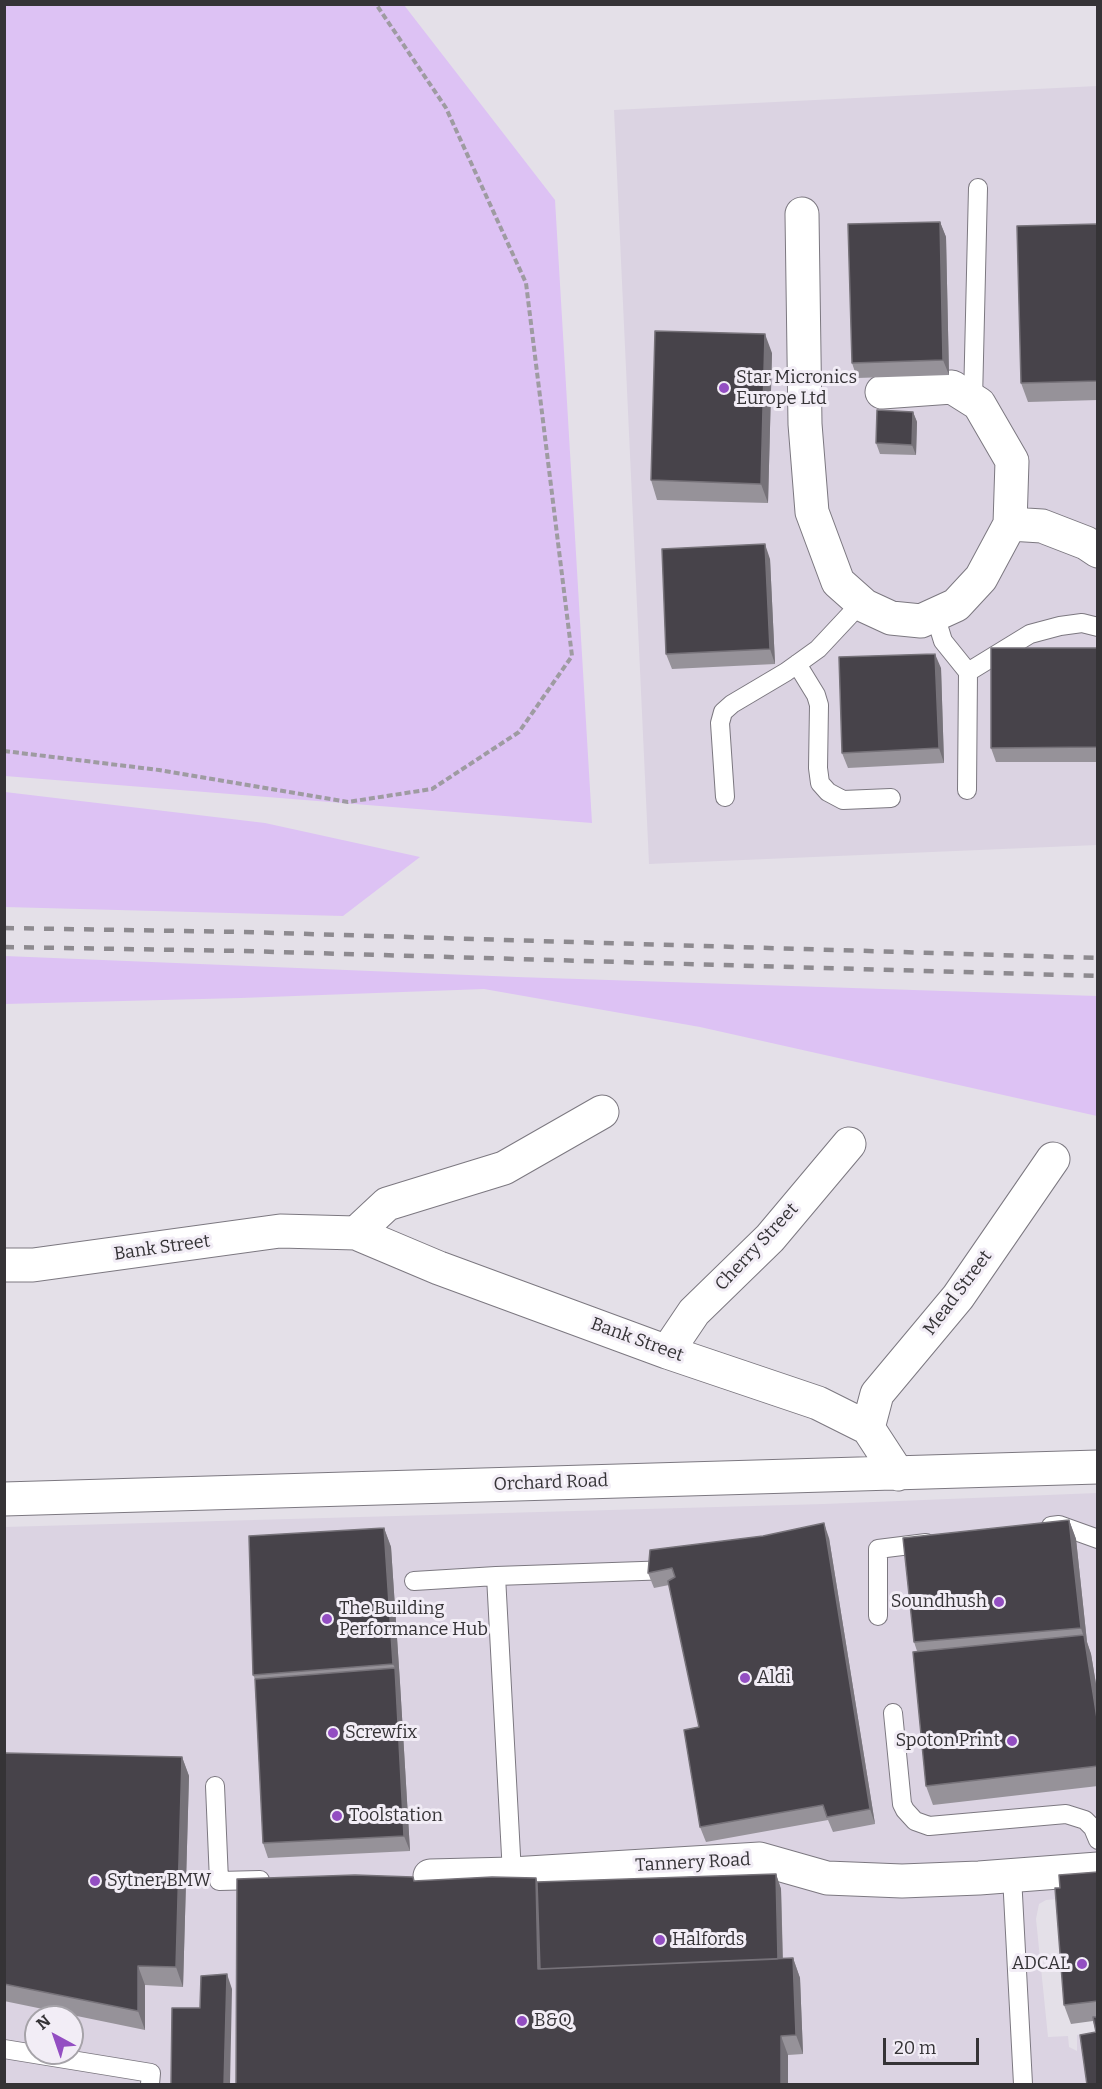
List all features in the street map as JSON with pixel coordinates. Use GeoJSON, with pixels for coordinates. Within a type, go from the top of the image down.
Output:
{"type":"FeatureCollection","features":[{"type":"Feature","properties":{"kind":"street"},"geometry":{"type":"LineString","coordinates":[[802,214],[806,424],[812,512],[838,582],[861,603],[891,618],[921,621],[939,628],[981,578],[1010,524],[1012,461],[979,404],[952,387],[882,392]]}},
{"type":"Feature","properties":{"kind":"street"},"geometry":{"type":"LineString","coordinates":[[1010,524],[1042,526],[1098,550]]}},
{"type":"Feature","properties":{"kind":"street"},"geometry":{"type":"LineString","coordinates":[[356,1233],[387,1204],[504,1168],[602,1112]]}},
{"type":"Feature","properties":{"kind":"street","name":"Cherry Street"},"geometry":{"type":"LineString","coordinates":[[667,1352],[694,1312],[770,1238],[849,1144]]}},
{"type":"Feature","properties":{"kind":"street","name":"Mead Street"},"geometry":{"type":"LineString","coordinates":[[868,1428],[878,1394],[958,1297],[1053,1159]]}},
{"type":"Feature","properties":{"kind":"street","name":"Bank Street"},"geometry":{"type":"LineString","coordinates":[[4,1265],[33,1265],[280,1231],[356,1233],[440,1268],[667,1352],[818,1403],[868,1428],[898,1473]]}},
{"type":"Feature","properties":{"kind":"street","name":"Orchard Road"},"geometry":{"type":"LineString","coordinates":[[4,1499],[1098,1467]]}},
{"type":"Feature","properties":{"kind":"street","name":"Tannery Road"},"geometry":{"type":"LineString","coordinates":[[424,1876],[512,1874],[760,1859],[827,1878],[902,1881],[1098,1869]]}},
{"type":"Feature","properties":{"kind":"lane"},"geometry":{"type":"LineString","coordinates":[[973,400],[978,188]]}},
{"type":"Feature","properties":{"kind":"lane"},"geometry":{"type":"LineString","coordinates":[[725,797],[720,723],[723,712],[818,649],[861,603]]}},
{"type":"Feature","properties":{"kind":"lane"},"geometry":{"type":"LineString","coordinates":[[968,672],[1030,634],[1082,623],[1098,627]]}},
{"type":"Feature","properties":{"kind":"lane"},"geometry":{"type":"LineString","coordinates":[[929,655],[934,652],[939,628]]}},
{"type":"Feature","properties":{"kind":"lane"},"geometry":{"type":"LineString","coordinates":[[939,628],[968,672],[967,790]]}},
{"type":"Feature","properties":{"kind":"lane"},"geometry":{"type":"LineString","coordinates":[[796,664],[816,695],[819,705],[818,768],[820,783],[828,792],[843,800],[891,798]]}},
{"type":"Feature","properties":{"kind":"lane"},"geometry":{"type":"LineString","coordinates":[[1036,1528],[1059,1525],[1098,1539]]}},
{"type":"Feature","properties":{"kind":"lane"},"geometry":{"type":"LineString","coordinates":[[878,1616],[878,1549],[946,1540]]}},
{"type":"Feature","properties":{"kind":"lane"},"geometry":{"type":"LineString","coordinates":[[414,1581],[693,1569]]}},
{"type":"Feature","properties":{"kind":"lane"},"geometry":{"type":"LineString","coordinates":[[496,1576],[512,1874]]}},
{"type":"Feature","properties":{"kind":"lane"},"geometry":{"type":"LineString","coordinates":[[893,1713],[903,1804],[905,1810],[915,1821],[929,1826],[1066,1814],[1085,1820],[1093,1828],[1098,1840]]}},
{"type":"Feature","properties":{"kind":"lane"},"geometry":{"type":"LineString","coordinates":[[215,1786],[219,1881],[278,1880]]}},
{"type":"Feature","properties":{"kind":"lane"},"geometry":{"type":"LineString","coordinates":[[1012,1876],[1023,2085]]}},
{"type":"Feature","properties":{"kind":"lane"},"geometry":{"type":"LineString","coordinates":[[4,2049],[151,2073],[150,2085]]}},
{"type":"Feature","properties":{"kind":"path"},"geometry":{"type":"LineString","coordinates":[[4,751],[159,770],[348,802],[432,789],[519,732],[572,656],[526,283],[446,108],[376,4]]}},
{"type":"Feature","properties":{"kind":"shaded area"},"geometry":{"type":"Polygon","coordinates":[[[4,5],[404,5],[555,200],[592,823],[5,776],[4,5]]]}},
{"type":"Feature","properties":{"kind":"shaded area"},"geometry":{"type":"Polygon","coordinates":[[[1097,86],[1097,845],[649,864],[614,110],[1097,86]]]}},
{"type":"Feature","properties":{"kind":"shaded area"},"geometry":{"type":"Polygon","coordinates":[[[5,792],[265,823],[420,857],[343,916],[5,907],[5,792]]]}},
{"type":"Feature","properties":{"kind":"shaded area"},"geometry":{"type":"Polygon","coordinates":[[[5,956],[517,977],[1097,996],[1097,1116],[700,1027],[484,989],[5,1004],[5,956]]]}},
{"type":"Feature","properties":{"kind":"shaded area"},"geometry":{"type":"Polygon","coordinates":[[[1097,1493],[1097,1896],[1046,1900],[1039,1904],[1036,1919],[1048,2037],[1068,2036],[1069,2047],[1077,2051],[1077,2035],[1097,2032],[1097,2084],[5,2084],[4,1527],[824,1504],[1097,1493]]]}},
{"type":"Feature","properties":{"kind":"building"},"geometry":{"type":"Polygon","coordinates":[[[940,222],[943,360],[852,363],[848,224],[940,222]]]}},
{"type":"Feature","properties":{"kind":"building"},"geometry":{"type":"Polygon","coordinates":[[[1098,224],[1098,381],[1021,383],[1017,226],[1098,224]]]}},
{"type":"Feature","properties":{"kind":"building"},"geometry":{"type":"Polygon","coordinates":[[[655,331],[765,334],[761,484],[651,480],[655,331]]]}},
{"type":"Feature","properties":{"kind":"building"},"geometry":{"type":"Polygon","coordinates":[[[877,410],[913,412],[912,445],[876,443],[877,410]]]}},
{"type":"Feature","properties":{"kind":"building"},"geometry":{"type":"Polygon","coordinates":[[[765,544],[770,649],[666,654],[662,549],[765,544]]]}},
{"type":"Feature","properties":{"kind":"building"},"geometry":{"type":"Polygon","coordinates":[[[991,648],[1098,648],[1098,747],[991,748],[991,648]]]}},
{"type":"Feature","properties":{"kind":"building"},"geometry":{"type":"Polygon","coordinates":[[[935,654],[939,748],[842,753],[839,657],[935,654]]]}},
{"type":"Feature","properties":{"kind":"building","name":"Soundhush"},"geometry":{"type":"Polygon","coordinates":[[[1069,1520],[1081,1628],[914,1642],[903,1538],[1069,1520]]]}},
{"type":"Feature","properties":{"kind":"building"},"geometry":{"type":"Polygon","coordinates":[[[824,1523],[870,1809],[827,1817],[823,1805],[700,1827],[684,1730],[699,1727],[668,1581],[675,1577],[672,1568],[648,1573],[650,1550],[763,1536],[824,1523]]]}},
{"type":"Feature","properties":{"kind":"building","name":"The Building Performance Hub"},"geometry":{"type":"Polygon","coordinates":[[[384,1528],[393,1664],[253,1675],[249,1536],[384,1528]]]}},
{"type":"Feature","properties":{"kind":"building","name":"Spoton Print"},"geometry":{"type":"Polygon","coordinates":[[[1084,1635],[1098,1725],[1098,1766],[926,1786],[913,1652],[1084,1635]]]}},
{"type":"Feature","properties":{"kind":"building"},"geometry":{"type":"Polygon","coordinates":[[[395,1668],[404,1836],[263,1843],[255,1679],[395,1668]]]}},
{"type":"Feature","properties":{"kind":"building","name":"Sytner BMW"},"geometry":{"type":"Polygon","coordinates":[[[4,1753],[182,1757],[176,1967],[138,1966],[138,2011],[4,1984],[4,1753]]]}},
{"type":"Feature","properties":{"kind":"building","name":"ADCAL"},"geometry":{"type":"Polygon","coordinates":[[[1098,1872],[1098,2001],[1064,2005],[1055,1888],[1060,1888],[1059,1875],[1098,1872]]]}},
{"type":"Feature","properties":{"kind":"building"},"geometry":{"type":"Polygon","coordinates":[[[776,1874],[778,1959],[540,1969],[537,1882],[776,1874]]]}},
{"type":"Feature","properties":{"kind":"building","name":"B&Q"},"geometry":{"type":"Polygon","coordinates":[[[355,1875],[413,1877],[414,1881],[492,1877],[536,1878],[538,1969],[793,1958],[796,2035],[781,2036],[781,2085],[236,2085],[237,1879],[355,1875]]]}},
{"type":"Feature","properties":{"kind":"building"},"geometry":{"type":"Polygon","coordinates":[[[227,1974],[224,2085],[171,2085],[172,2008],[200,2008],[201,1976],[227,1974]]]}},
{"type":"Feature","properties":{"kind":"building"},"geometry":{"type":"Polygon","coordinates":[[[1093,2017],[1098,2017],[1098,2085],[1087,2085],[1080,2035],[1096,2032],[1093,2017]]]}},
{"type":"Feature","properties":{"kind":"railway"},"geometry":{"type":"LineString","coordinates":[[4,928],[244,932],[1098,958]]}},
{"type":"Feature","properties":{"kind":"railway"},"geometry":{"type":"LineString","coordinates":[[4,947],[244,951],[1098,976]]}},
{"type":"Feature","properties":{"kind":"place","name":"Star Micronics Europe Ltd"},"geometry":{"type":"Point","coordinates":[724,388]}},
{"type":"Feature","properties":{"kind":"place","name":"Soundhush"},"geometry":{"type":"Point","coordinates":[999,1602]}},
{"type":"Feature","properties":{"kind":"place","name":"The Building Performance Hub"},"geometry":{"type":"Point","coordinates":[327,1619]}},
{"type":"Feature","properties":{"kind":"place","name":"Aldi"},"geometry":{"type":"Point","coordinates":[745,1678]}},
{"type":"Feature","properties":{"kind":"place","name":"Screwfix"},"geometry":{"type":"Point","coordinates":[333,1733]}},
{"type":"Feature","properties":{"kind":"place","name":"Spoton Print"},"geometry":{"type":"Point","coordinates":[1012,1741]}},
{"type":"Feature","properties":{"kind":"place","name":"Toolstation"},"geometry":{"type":"Point","coordinates":[337,1816]}},
{"type":"Feature","properties":{"kind":"place","name":"Sytner BMW"},"geometry":{"type":"Point","coordinates":[95,1881]}},
{"type":"Feature","properties":{"kind":"place","name":"Halfords"},"geometry":{"type":"Point","coordinates":[660,1940]}},
{"type":"Feature","properties":{"kind":"place","name":"ADCAL"},"geometry":{"type":"Point","coordinates":[1082,1964]}},
{"type":"Feature","properties":{"kind":"place","name":"B&Q"},"geometry":{"type":"Point","coordinates":[522,2021]}}]}
